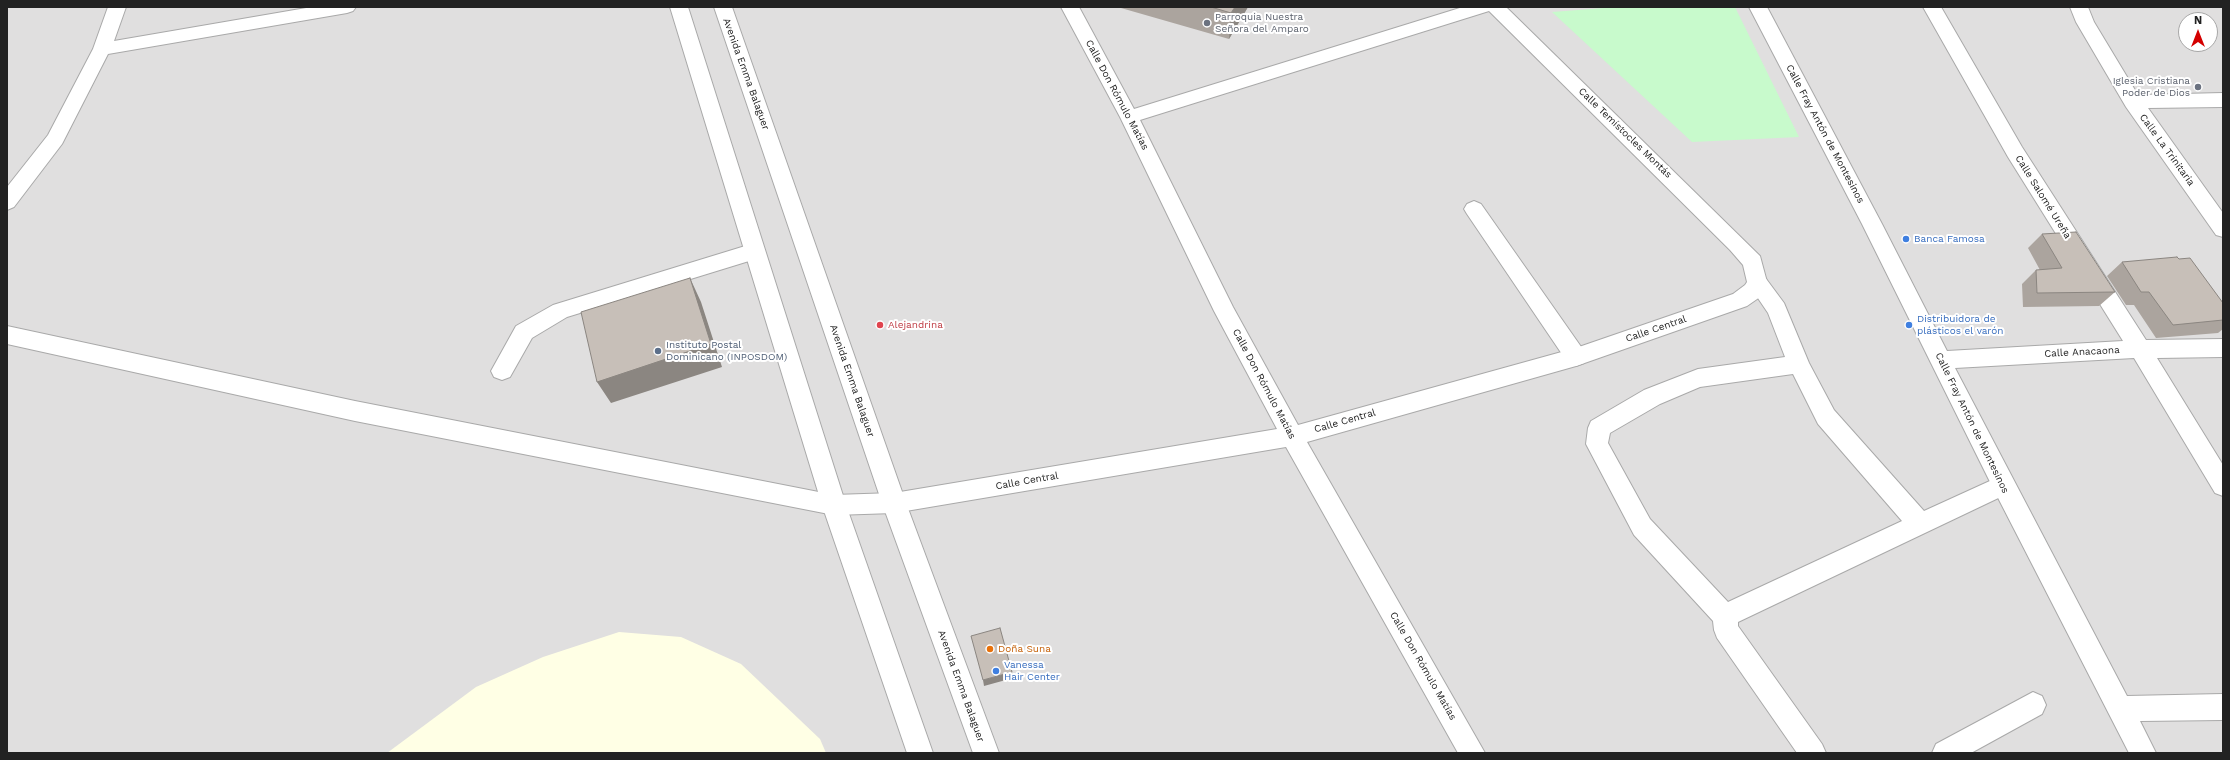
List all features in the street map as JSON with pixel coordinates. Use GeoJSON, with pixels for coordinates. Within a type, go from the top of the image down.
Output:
{"type":"FeatureCollection","features":[{"type":"Feature","properties":{"kind":"street"},"geometry":{"type":"LineString","coordinates":[[7,202],[55,139],[102,49],[117,7]]}},
{"type":"Feature","properties":{"kind":"street"},"geometry":{"type":"LineString","coordinates":[[102,49],[347,7]]}},
{"type":"Feature","properties":{"kind":"street"},"geometry":{"type":"LineString","coordinates":[[679,7],[834,505],[920,753]]}},
{"type":"Feature","properties":{"kind":"street","name":"Avenida Emma Balaguer"},"geometry":{"type":"LineString","coordinates":[[722,7],[894,503],[986,753]]}},
{"type":"Feature","properties":{"kind":"street","name":"Calle Don Rómulo Matías"},"geometry":{"type":"LineString","coordinates":[[1070,7],[1129,117],[1225,311],[1292,436],[1472,753]]}},
{"type":"Feature","properties":{"kind":"street"},"geometry":{"type":"LineString","coordinates":[[1129,117],[1483,7]]}},
{"type":"Feature","properties":{"kind":"street","name":"Calle Temístocles Montás"},"geometry":{"type":"LineString","coordinates":[[1495,7],[1686,192],[1755,272],[1777,309],[1799,364],[1826,416],[1920,524]]}},
{"type":"Feature","properties":{"kind":"street","name":"Calle Fray Antón de Montesinos"},"geometry":{"type":"LineString","coordinates":[[1758,7],[1941,360],[2003,485],[2143,753]]}},
{"type":"Feature","properties":{"kind":"street","name":"Calle Salomé Ureña"},"geometry":{"type":"LineString","coordinates":[[1932,7],[2015,152],[2140,349],[2223,486]]}},
{"type":"Feature","properties":{"kind":"street","name":"Calle La Trinitaria"},"geometry":{"type":"LineString","coordinates":[[2079,7],[2085,22],[2133,102],[2220,221]]}},
{"type":"Feature","properties":{"kind":"street"},"geometry":{"type":"LineString","coordinates":[[2133,102],[2223,100]]}},
{"type":"Feature","properties":{"kind":"street"},"geometry":{"type":"LineString","coordinates":[[1474,209],[1576,356]]}},
{"type":"Feature","properties":{"kind":"street"},"geometry":{"type":"LineString","coordinates":[[502,371],[524,332],[560,311],[755,251]]}},
{"type":"Feature","properties":{"kind":"street","name":"Calle Central"},"geometry":{"type":"LineString","coordinates":[[7,335],[355,411],[834,505],[894,503],[1292,436],[1576,356],[1740,300],[1753,290],[1755,272]]}},
{"type":"Feature","properties":{"kind":"street","name":"Calle Anacaona"},"geometry":{"type":"LineString","coordinates":[[1941,360],[2140,349],[2223,348]]}},
{"type":"Feature","properties":{"kind":"street"},"geometry":{"type":"LineString","coordinates":[[1799,364],[1698,378],[1652,397],[1600,428],[1597,444],[1642,527],[1725,616],[1726,630],[1813,753]]}},
{"type":"Feature","properties":{"kind":"street"},"geometry":{"type":"LineString","coordinates":[[1725,616],[2003,485]]}},
{"type":"Feature","properties":{"kind":"street"},"geometry":{"type":"LineString","coordinates":[[1945,753],[2033,705]]}},
{"type":"Feature","properties":{"kind":"street"},"geometry":{"type":"LineString","coordinates":[[2119,709],[2223,707]]}},
{"type":"Feature","properties":{"kind":"shaded area"},"geometry":{"type":"Polygon","coordinates":[[[7,7],[2223,7],[2223,753],[7,753],[7,7]]]}},
{"type":"Feature","properties":{"kind":"shaded area"},"geometry":{"type":"Polygon","coordinates":[[[619,632],[681,637],[741,664],[820,739],[826,753],[387,753],[476,687],[543,657],[619,632]]]}},
{"type":"Feature","properties":{"kind":"green space"},"geometry":{"type":"Polygon","coordinates":[[[1617,7],[1735,7],[1799,137],[1692,142],[1552,12],[1617,7]]]}},
{"type":"Feature","properties":{"kind":"building"},"geometry":{"type":"Polygon","coordinates":[[[1211,7],[1235,7],[1231,13],[1211,7]]]}},
{"type":"Feature","properties":{"kind":"building"},"geometry":{"type":"Polygon","coordinates":[[[2076,232],[2115,292],[2037,293],[2036,270],[2062,268],[2042,234],[2076,232]]]}},
{"type":"Feature","properties":{"kind":"building"},"geometry":{"type":"Polygon","coordinates":[[[2177,257],[2179,259],[2190,258],[2223,303],[2223,320],[2173,325],[2149,292],[2141,292],[2122,262],[2177,257]]]}},
{"type":"Feature","properties":{"kind":"building"},"geometry":{"type":"Polygon","coordinates":[[[690,278],[711,344],[597,382],[581,312],[690,278]]]}},
{"type":"Feature","properties":{"kind":"building"},"geometry":{"type":"Polygon","coordinates":[[[1000,628],[1012,672],[983,680],[971,636],[1000,628]]]}},
{"type":"Feature","properties":{"kind":"place","name":"Parroquia Nuestra Señora del Amparo"},"geometry":{"type":"Point","coordinates":[1207,23]}},
{"type":"Feature","properties":{"kind":"place","name":"Iglesia Cristiana Poder de Dios"},"geometry":{"type":"Point","coordinates":[2198,87]}},
{"type":"Feature","properties":{"kind":"place","name":"Banca Famosa"},"geometry":{"type":"Point","coordinates":[1906,239]}},
{"type":"Feature","properties":{"kind":"place","name":"Alejandrina"},"geometry":{"type":"Point","coordinates":[880,325]}},
{"type":"Feature","properties":{"kind":"place","name":"Distribuidora de plásticos el varón"},"geometry":{"type":"Point","coordinates":[1909,325]}},
{"type":"Feature","properties":{"kind":"place","name":"Instituto Postal Dominicano (INPOSDOM)"},"geometry":{"type":"Point","coordinates":[658,351]}},
{"type":"Feature","properties":{"kind":"place","name":"Doña Suna"},"geometry":{"type":"Point","coordinates":[990,649]}},
{"type":"Feature","properties":{"kind":"place","name":"Vanessa Hair Center"},"geometry":{"type":"Point","coordinates":[996,671]}}]}
